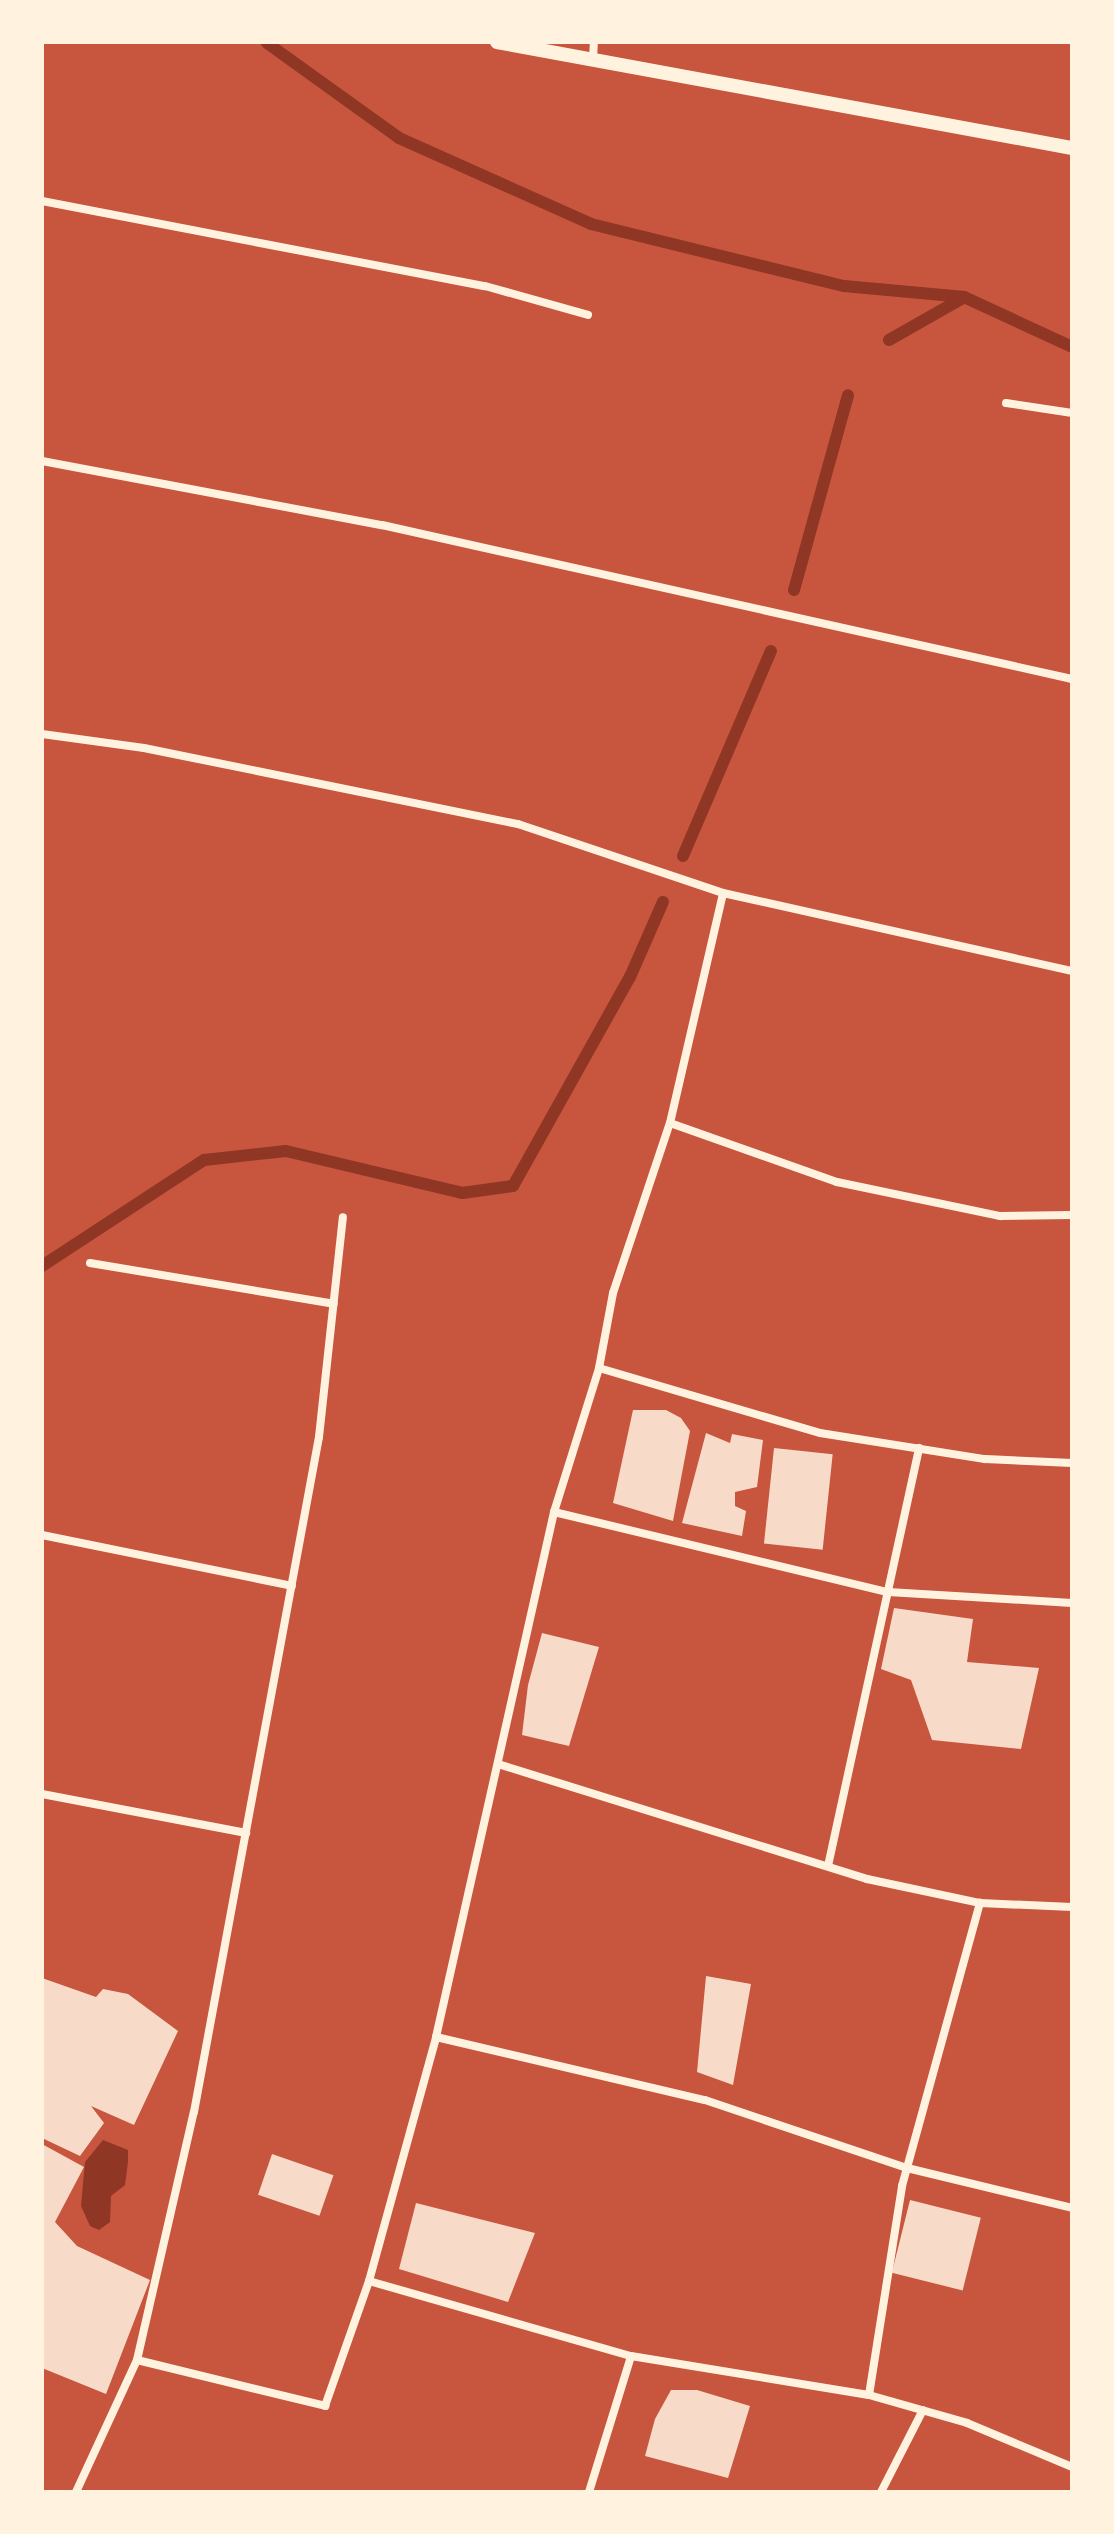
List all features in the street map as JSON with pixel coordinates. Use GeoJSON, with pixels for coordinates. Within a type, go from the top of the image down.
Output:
{"type":"FeatureCollection","features":[{"type":"Feature","properties":{"kind":"street"},"geometry":{"type":"LineString","coordinates":[[497,42],[1072,148]]}},
{"type":"Feature","properties":{"kind":"street"},"geometry":{"type":"LineString","coordinates":[[593,59],[594,42]]}},
{"type":"Feature","properties":{"kind":"street"},"geometry":{"type":"LineString","coordinates":[[42,201],[485,286],[588,315]]}},
{"type":"Feature","properties":{"kind":"street"},"geometry":{"type":"LineString","coordinates":[[1006,403],[1072,413]]}},
{"type":"Feature","properties":{"kind":"street"},"geometry":{"type":"LineString","coordinates":[[42,461],[382,525],[1072,679]]}},
{"type":"Feature","properties":{"kind":"street"},"geometry":{"type":"LineString","coordinates":[[42,734],[144,748],[518,824],[723,893],[1072,971]]}},
{"type":"Feature","properties":{"kind":"street"},"geometry":{"type":"LineString","coordinates":[[137,2360],[325,2406],[369,2281],[436,2037],[554,1512],[599,1368],[613,1293],[670,1123],[723,893]]}},
{"type":"Feature","properties":{"kind":"street"},"geometry":{"type":"LineString","coordinates":[[670,1123],[837,1182],[1000,1216],[1072,1215]]}},
{"type":"Feature","properties":{"kind":"street"},"geometry":{"type":"LineString","coordinates":[[76,2492],[137,2360],[194,2112],[319,1437],[343,1217]]}},
{"type":"Feature","properties":{"kind":"street"},"geometry":{"type":"LineString","coordinates":[[90,1263],[334,1304]]}},
{"type":"Feature","properties":{"kind":"street"},"geometry":{"type":"LineString","coordinates":[[599,1368],[820,1433],[985,1459],[1072,1463]]}},
{"type":"Feature","properties":{"kind":"street"},"geometry":{"type":"LineString","coordinates":[[828,1866],[919,1448]]}},
{"type":"Feature","properties":{"kind":"street"},"geometry":{"type":"LineString","coordinates":[[554,1512],[888,1592],[1072,1603]]}},
{"type":"Feature","properties":{"kind":"street"},"geometry":{"type":"LineString","coordinates":[[42,1535],[292,1586]]}},
{"type":"Feature","properties":{"kind":"street"},"geometry":{"type":"LineString","coordinates":[[498,1764],[828,1866],[980,1903],[1072,1907]]}},
{"type":"Feature","properties":{"kind":"street"},"geometry":{"type":"LineString","coordinates":[[42,1794],[246,1833]]}},
{"type":"Feature","properties":{"kind":"street"},"geometry":{"type":"LineString","coordinates":[[869,2395],[907,2168],[980,1903]]}},
{"type":"Feature","properties":{"kind":"street"},"geometry":{"type":"LineString","coordinates":[[436,2037],[705,2100],[907,2168],[1072,2208]]}},
{"type":"Feature","properties":{"kind":"street"},"geometry":{"type":"LineString","coordinates":[[369,2281],[631,2356],[869,2395],[923,2410],[1072,2467]]}},
{"type":"Feature","properties":{"kind":"street"},"geometry":{"type":"LineString","coordinates":[[589,2492],[631,2356]]}},
{"type":"Feature","properties":{"kind":"street"},"geometry":{"type":"LineString","coordinates":[[881,2492],[923,2410]]}},
{"type":"Feature","properties":{"kind":"shaded area"},"geometry":{"type":"Polygon","coordinates":[[[103,2140],[128,2150],[128,2162],[125,2185],[111,2196],[110,2222],[99,2230],[90,2226],[81,2206],[85,2162],[103,2140]]]}},
{"type":"Feature","properties":{"kind":"building"},"geometry":{"type":"Polygon","coordinates":[[[633,1410],[666,1410],[681,1418],[690,1431],[673,1521],[613,1503],[633,1410]]]}},
{"type":"Feature","properties":{"kind":"building"},"geometry":{"type":"Polygon","coordinates":[[[706,1433],[730,1443],[732,1434],[763,1440],[757,1487],[735,1492],[735,1506],[746,1511],[742,1536],[682,1523],[706,1433]]]}},
{"type":"Feature","properties":{"kind":"building"},"geometry":{"type":"Polygon","coordinates":[[[774,1448],[833,1454],[823,1550],[764,1543],[774,1448]]]}},
{"type":"Feature","properties":{"kind":"building"},"geometry":{"type":"Polygon","coordinates":[[[894,1608],[973,1619],[967,1662],[1039,1668],[1021,1749],[932,1740],[911,1680],[881,1669],[894,1608]]]}},
{"type":"Feature","properties":{"kind":"building"},"geometry":{"type":"Polygon","coordinates":[[[542,1633],[599,1647],[569,1746],[522,1735],[528,1685],[542,1633]]]}},
{"type":"Feature","properties":{"kind":"building"},"geometry":{"type":"Polygon","coordinates":[[[706,1976],[751,1984],[733,2085],[697,2072],[706,1976]]]}},
{"type":"Feature","properties":{"kind":"building"},"geometry":{"type":"Polygon","coordinates":[[[42,1978],[96,1997],[103,1989],[128,1994],[178,2031],[134,2125],[91,2106],[104,2123],[80,2156],[42,2138],[42,1978]]]}},
{"type":"Feature","properties":{"kind":"building"},"geometry":{"type":"Polygon","coordinates":[[[42,2144],[84,2167],[55,2222],[77,2246],[150,2280],[106,2394],[42,2368],[42,2144]]]}},
{"type":"Feature","properties":{"kind":"building"},"geometry":{"type":"Polygon","coordinates":[[[272,2154],[333,2175],[319,2216],[258,2195],[272,2154]]]}},
{"type":"Feature","properties":{"kind":"building"},"geometry":{"type":"Polygon","coordinates":[[[910,2200],[981,2218],[963,2290],[892,2273],[910,2200]]]}},
{"type":"Feature","properties":{"kind":"building"},"geometry":{"type":"Polygon","coordinates":[[[416,2203],[535,2233],[508,2302],[399,2269],[416,2203]]]}},
{"type":"Feature","properties":{"kind":"building"},"geometry":{"type":"Polygon","coordinates":[[[671,2390],[697,2390],[750,2406],[728,2478],[645,2456],[655,2419],[671,2390]]]}},
{"type":"Feature","properties":{"kind":"waterway"},"geometry":{"type":"LineString","coordinates":[[267,43],[399,138],[591,224],[844,286],[964,297],[1072,347]]}},
{"type":"Feature","properties":{"kind":"waterway"},"geometry":{"type":"LineString","coordinates":[[889,340],[963,298]]}},
{"type":"Feature","properties":{"kind":"waterway"},"geometry":{"type":"LineString","coordinates":[[794,590],[848,395]]}},
{"type":"Feature","properties":{"kind":"waterway"},"geometry":{"type":"LineString","coordinates":[[683,856],[771,651]]}},
{"type":"Feature","properties":{"kind":"waterway"},"geometry":{"type":"LineString","coordinates":[[42,1266],[204,1160],[286,1151],[462,1193],[513,1186],[630,977],[663,902]]}}]}
